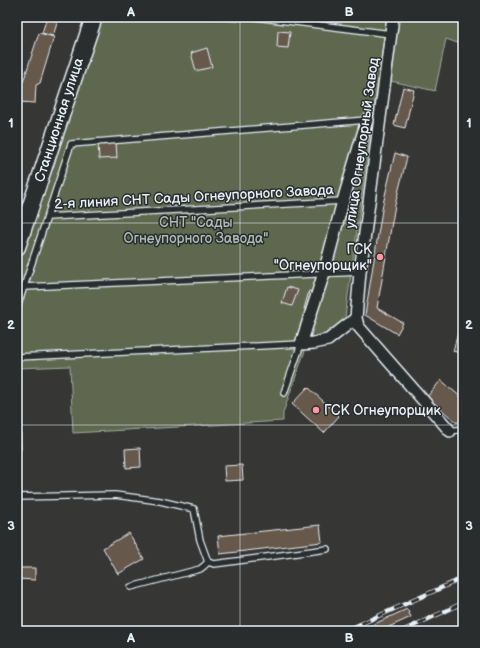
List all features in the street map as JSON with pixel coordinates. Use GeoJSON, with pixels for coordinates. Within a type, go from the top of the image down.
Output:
{"type":"FeatureCollection","features":[{"type":"Feature","properties":{"kind":"street","name":"Станционная улица"},"geometry":{"type":"LineString","coordinates":[[17,246],[94,17]]}},
{"type":"Feature","properties":{"kind":"street","name":"улица Огнеупорный Завод"},"geometry":{"type":"LineString","coordinates":[[356,318],[360,272],[394,17]]}},
{"type":"Feature","properties":{"kind":"street"},"geometry":{"type":"LineString","coordinates":[[367,120],[343,201],[324,274],[301,344],[328,340],[356,318],[358,326],[450,431]]}},
{"type":"Feature","properties":{"kind":"lane"},"geometry":{"type":"LineString","coordinates":[[255,17],[392,34]]}},
{"type":"Feature","properties":{"kind":"lane"},"geometry":{"type":"LineString","coordinates":[[17,308],[71,144],[367,120]]}},
{"type":"Feature","properties":{"kind":"lane","name":"2-я линия СНТ Сады Огнеупорного Завода"},"geometry":{"type":"LineString","coordinates":[[47,217],[343,201]]}},
{"type":"Feature","properties":{"kind":"lane"},"geometry":{"type":"LineString","coordinates":[[24,287],[360,272]]}},
{"type":"Feature","properties":{"kind":"lane"},"geometry":{"type":"LineString","coordinates":[[17,357],[301,344],[284,393]]}},
{"type":"Feature","properties":{"kind":"lane"},"geometry":{"type":"LineString","coordinates":[[450,431],[463,429]]}},
{"type":"Feature","properties":{"kind":"lane"},"geometry":{"type":"LineString","coordinates":[[17,497],[115,494],[160,501],[194,509],[200,540],[208,562]]}},
{"type":"Feature","properties":{"kind":"lane"},"geometry":{"type":"LineString","coordinates":[[208,562],[214,564],[327,549]]}},
{"type":"Feature","properties":{"kind":"lane"},"geometry":{"type":"LineString","coordinates":[[131,587],[200,569],[208,562]]}},
{"type":"Feature","properties":{"kind":"green space","name":"СНТ \"Сады Огнеупорного Завода\""},"geometry":{"type":"Polygon","coordinates":[[[99,17],[200,17],[238,22],[239,17],[463,17],[463,45],[446,39],[435,91],[378,78],[344,325],[307,345],[283,413],[283,421],[73,433],[70,366],[17,368],[17,268],[99,17]]]}},
{"type":"Feature","properties":{"kind":"building"},"geometry":{"type":"Polygon","coordinates":[[[47,17],[59,17],[53,36],[42,33],[47,17]]]}},
{"type":"Feature","properties":{"kind":"building"},"geometry":{"type":"Polygon","coordinates":[[[278,31],[290,32],[288,48],[277,47],[278,31]]]}},
{"type":"Feature","properties":{"kind":"building"},"geometry":{"type":"Polygon","coordinates":[[[39,33],[54,37],[40,83],[36,85],[35,103],[17,102],[17,81],[23,82],[39,33]]]}},
{"type":"Feature","properties":{"kind":"building"},"geometry":{"type":"Polygon","coordinates":[[[207,48],[212,67],[196,71],[191,53],[207,48]]]}},
{"type":"Feature","properties":{"kind":"building"},"geometry":{"type":"Polygon","coordinates":[[[403,87],[414,90],[405,128],[394,125],[403,87]]]}},
{"type":"Feature","properties":{"kind":"building"},"geometry":{"type":"Polygon","coordinates":[[[116,142],[117,158],[99,159],[98,144],[116,142]]]}},
{"type":"Feature","properties":{"kind":"building","name":"ГСК \"Огнеупорщик\""},"geometry":{"type":"Polygon","coordinates":[[[395,153],[407,157],[395,205],[377,308],[403,323],[397,334],[365,315],[383,204],[395,153]]]}},
{"type":"Feature","properties":{"kind":"building"},"geometry":{"type":"Polygon","coordinates":[[[287,287],[298,290],[292,306],[282,303],[287,287]]]}},
{"type":"Feature","properties":{"kind":"building"},"geometry":{"type":"Polygon","coordinates":[[[309,291],[316,293],[311,311],[304,309],[309,291]]]}},
{"type":"Feature","properties":{"kind":"building"},"geometry":{"type":"Polygon","coordinates":[[[459,329],[463,331],[463,354],[453,351],[459,329]]]}},
{"type":"Feature","properties":{"kind":"building"},"geometry":{"type":"Polygon","coordinates":[[[17,378],[20,378],[21,450],[17,450],[17,378]]]}},
{"type":"Feature","properties":{"kind":"building"},"geometry":{"type":"Polygon","coordinates":[[[441,380],[463,399],[463,417],[457,423],[427,397],[441,380]]]}},
{"type":"Feature","properties":{"kind":"building","name":"ГСК Огнеупорщик"},"geometry":{"type":"Polygon","coordinates":[[[308,387],[339,416],[324,433],[292,404],[308,387]]]}},
{"type":"Feature","properties":{"kind":"building"},"geometry":{"type":"Polygon","coordinates":[[[140,448],[141,467],[126,468],[125,449],[140,448]]]}},
{"type":"Feature","properties":{"kind":"building"},"geometry":{"type":"Polygon","coordinates":[[[242,465],[243,480],[225,481],[224,466],[242,465]]]}},
{"type":"Feature","properties":{"kind":"building"},"geometry":{"type":"Polygon","coordinates":[[[320,525],[322,542],[220,554],[218,536],[320,525]]]}},
{"type":"Feature","properties":{"kind":"building"},"geometry":{"type":"Polygon","coordinates":[[[129,533],[144,559],[118,574],[103,548],[129,533]]]}},
{"type":"Feature","properties":{"kind":"building"},"geometry":{"type":"Polygon","coordinates":[[[17,568],[35,568],[35,580],[17,579],[17,568]]]}},
{"type":"Feature","properties":{"kind":"building"},"geometry":{"type":"Polygon","coordinates":[[[407,609],[411,617],[380,631],[359,631],[407,609]]]}},
{"type":"Feature","properties":{"kind":"railway"},"geometry":{"type":"LineString","coordinates":[[345,631],[463,578]]}},
{"type":"Feature","properties":{"kind":"railway"},"geometry":{"type":"LineString","coordinates":[[402,631],[463,603]]}},
{"type":"Feature","properties":{"kind":"place","name":"ГСК \"Огнеупорщик\""},"geometry":{"type":"Point","coordinates":[380,257]}},
{"type":"Feature","properties":{"kind":"place","name":"ГСК Огнеупорщик"},"geometry":{"type":"Point","coordinates":[316,410]}}]}
